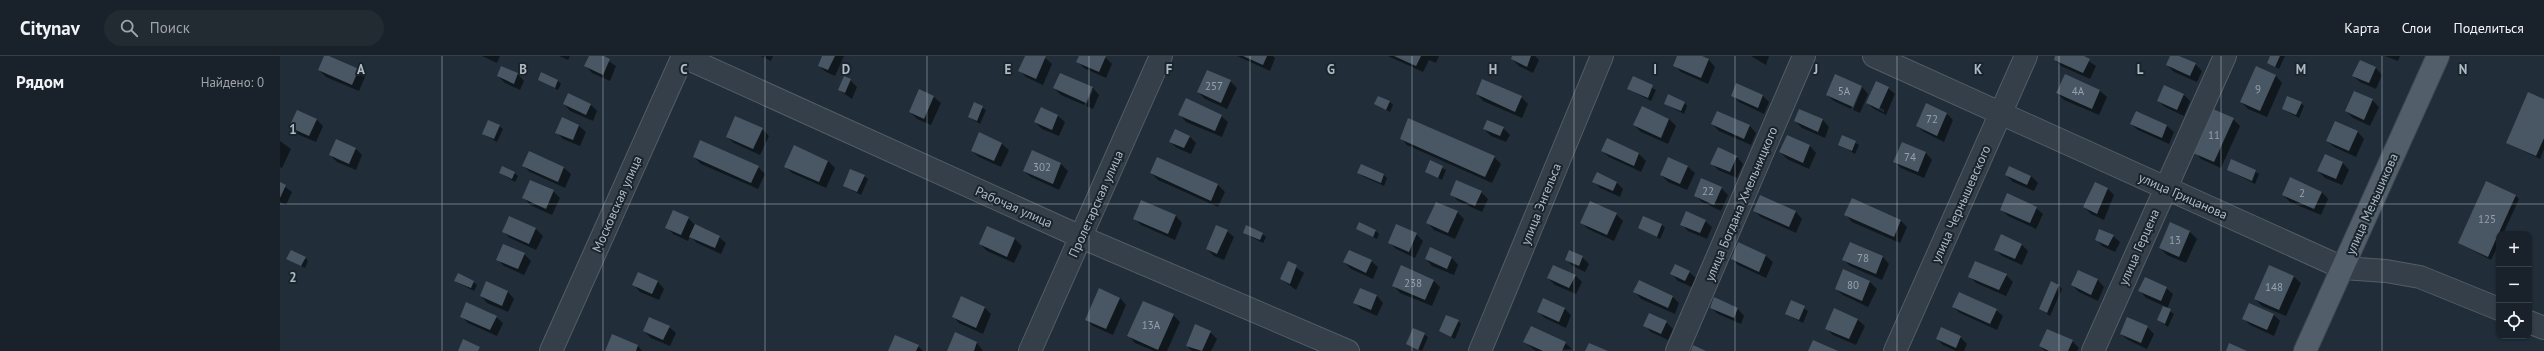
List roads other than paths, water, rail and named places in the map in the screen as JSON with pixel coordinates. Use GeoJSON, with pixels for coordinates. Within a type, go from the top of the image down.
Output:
{"type":"FeatureCollection","features":[{"type":"Feature","properties":{"kind":"main road","name":"улица Меньшикова"},"geometry":{"type":"LineString","coordinates":[[2305,351],[2438,56]]}},
{"type":"Feature","properties":{"kind":"street","name":"Рабочая улица"},"geometry":{"type":"LineString","coordinates":[[682,56],[1081,237],[1348,351]]}},
{"type":"Feature","properties":{"kind":"street","name":"Московская улица"},"geometry":{"type":"LineString","coordinates":[[551,351],[682,56]]}},
{"type":"Feature","properties":{"kind":"street","name":"Пролетарская улица"},"geometry":{"type":"LineString","coordinates":[[1030,351],[1161,56]]}},
{"type":"Feature","properties":{"kind":"street","name":"улица Энгельса"},"geometry":{"type":"LineString","coordinates":[[1480,351],[1602,56]]}},
{"type":"Feature","properties":{"kind":"street","name":"улица Богдана Хмельницкого"},"geometry":{"type":"LineString","coordinates":[[1677,351],[1804,56]]}},
{"type":"Feature","properties":{"kind":"street","name":"улица Грицанова"},"geometry":{"type":"LineString","coordinates":[[1874,56],[2343,268],[2386,271],[2420,277],[2496,308]]}},
{"type":"Feature","properties":{"kind":"street","name":"улица Чернышевского"},"geometry":{"type":"LineString","coordinates":[[1895,351],[2002,114],[2026,56]]}},
{"type":"Feature","properties":{"kind":"street","name":"улица Герцена"},"geometry":{"type":"LineString","coordinates":[[2093,351],[2225,56]]}},
{"type":"Feature","properties":{"kind":"street"},"geometry":{"type":"LineString","coordinates":[[2532,323],[2544,328]]}}]}
